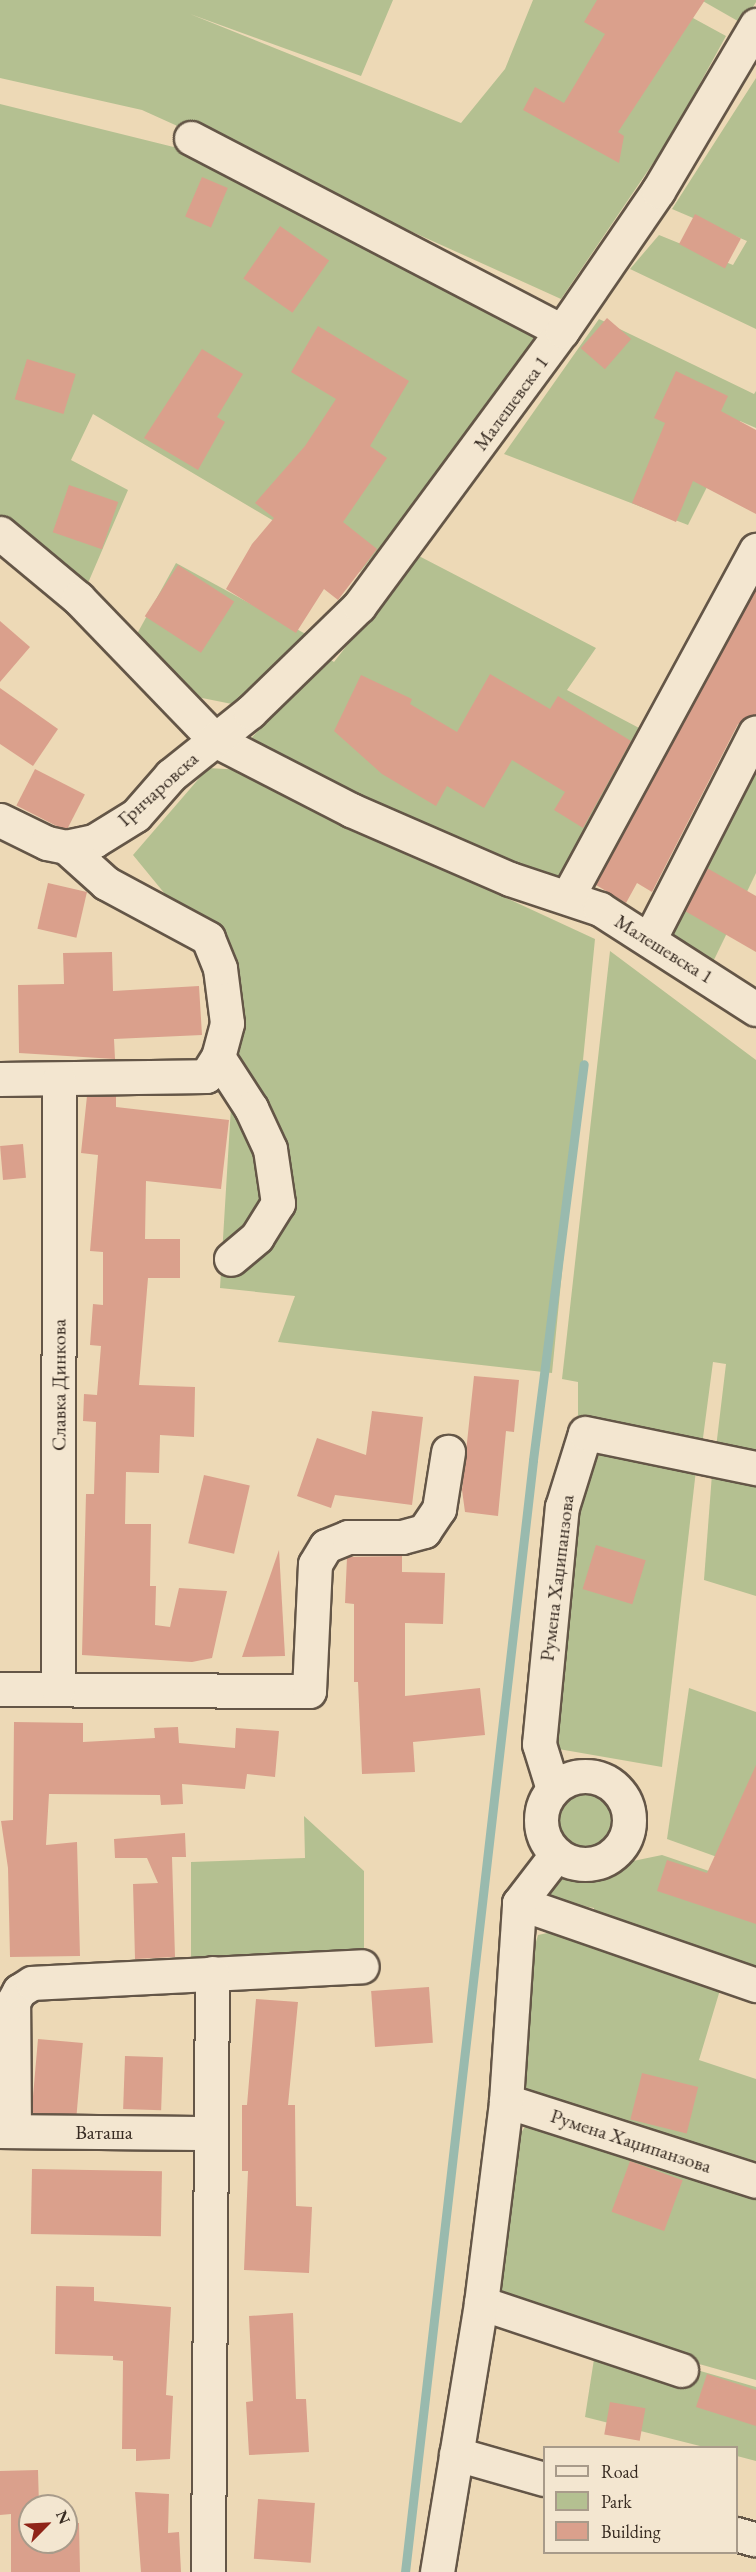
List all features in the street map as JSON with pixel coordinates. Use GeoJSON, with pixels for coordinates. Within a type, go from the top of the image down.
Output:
{"type":"FeatureCollection","features":[{"type":"Feature","properties":{"kind":"street","name":"Малешевска 1"},"geometry":{"type":"LineString","coordinates":[[215,740],[359,606],[562,332],[658,191],[756,25]]}},
{"type":"Feature","properties":{"kind":"street"},"geometry":{"type":"LineString","coordinates":[[191,138],[562,332]]}},
{"type":"Feature","properties":{"kind":"street","name":"Малешевска 1"},"geometry":{"type":"LineString","coordinates":[[0,533],[78,598],[215,740],[351,810],[510,879],[568,896],[600,909],[756,1009]]}},
{"type":"Feature","properties":{"kind":"street"},"geometry":{"type":"LineString","coordinates":[[568,896],[756,550]]}},
{"type":"Feature","properties":{"kind":"street"},"geometry":{"type":"LineString","coordinates":[[649,940],[755,733]]}},
{"type":"Feature","properties":{"kind":"street","name":"Грнчаровска"},"geometry":{"type":"LineString","coordinates":[[66,846],[94,841],[136,815],[171,775],[215,740]]}},
{"type":"Feature","properties":{"kind":"street"},"geometry":{"type":"LineString","coordinates":[[0,820],[66,846],[106,883],[208,938],[220,968],[228,1023],[218,1057],[206,1076],[59,1080],[0,1079]]}},
{"type":"Feature","properties":{"kind":"street"},"geometry":{"type":"LineString","coordinates":[[218,1057],[251,1108],[270,1149],[278,1203],[257,1237],[231,1259]]}},
{"type":"Feature","properties":{"kind":"street","name":"Славка Динкова"},"geometry":{"type":"LineString","coordinates":[[58,1689],[59,1080]]}},
{"type":"Feature","properties":{"kind":"street","name":"Румена Хаџипанзова"},"geometry":{"type":"LineString","coordinates":[[553,1789],[539,1743],[562,1507],[585,1433],[756,1468]]}},
{"type":"Feature","properties":{"kind":"street"},"geometry":{"type":"LineString","coordinates":[[0,1689],[309,1690],[315,1564],[326,1546],[348,1537],[402,1537],[424,1531],[439,1509],[448,1452]]}},
{"type":"Feature","properties":{"kind":"street"},"geometry":{"type":"LineString","coordinates":[[592,1776],[618,1790],[630,1817],[622,1845],[599,1863],[577,1864],[556,1855],[542,1829],[544,1801],[553,1789],[565,1780],[592,1776]]}},
{"type":"Feature","properties":{"kind":"street"},"geometry":{"type":"LineString","coordinates":[[437,2572],[481,2303],[506,2101],[519,1903],[556,1855]]}},
{"type":"Feature","properties":{"kind":"street"},"geometry":{"type":"LineString","coordinates":[[519,1903],[756,1985]]}},
{"type":"Feature","properties":{"kind":"street"},"geometry":{"type":"LineString","coordinates":[[7,2131],[12,2002],[19,1991],[32,1983],[362,1965]]}},
{"type":"Feature","properties":{"kind":"street"},"geometry":{"type":"LineString","coordinates":[[208,2572],[208,2133],[212,1974]]}},
{"type":"Feature","properties":{"kind":"street","name":"Румена Хаџипанзова"},"geometry":{"type":"LineString","coordinates":[[506,2101],[756,2181]]}},
{"type":"Feature","properties":{"kind":"street","name":"Ваташа"},"geometry":{"type":"LineString","coordinates":[[7,2131],[208,2133]]}},
{"type":"Feature","properties":{"kind":"street"},"geometry":{"type":"LineString","coordinates":[[481,2303],[681,2370]]}},
{"type":"Feature","properties":{"kind":"street"},"geometry":{"type":"LineString","coordinates":[[456,2454],[543,2479]]}},
{"type":"Feature","properties":{"kind":"green space"},"geometry":{"type":"Polygon","coordinates":[[[0,0],[393,0],[361,76],[190,14],[461,123],[505,69],[533,0],[660,0],[726,36],[670,138],[561,299],[142,110],[0,78],[0,0]]]}},
{"type":"Feature","properties":{"kind":"green space"},"geometry":{"type":"Polygon","coordinates":[[[701,0],[756,0],[756,2],[743,24],[701,0]]]}},
{"type":"Feature","properties":{"kind":"green space"},"geometry":{"type":"Polygon","coordinates":[[[756,78],[756,329],[630,269],[659,235],[733,265],[747,241],[672,209],[756,78]]]}},
{"type":"Feature","properties":{"kind":"green space"},"geometry":{"type":"Polygon","coordinates":[[[0,104],[214,157],[527,323],[540,347],[360,572],[93,414],[71,460],[128,490],[82,597],[0,531],[0,104]]]}},
{"type":"Feature","properties":{"kind":"green space"},"geometry":{"type":"Polygon","coordinates":[[[599,319],[754,394],[756,391],[756,428],[740,421],[688,525],[504,454],[599,319]]]}},
{"type":"Feature","properties":{"kind":"green space"},"geometry":{"type":"Polygon","coordinates":[[[417,555],[596,648],[567,690],[641,729],[565,880],[467,849],[248,742],[325,656],[334,662],[417,555]]]}},
{"type":"Feature","properties":{"kind":"green space"},"geometry":{"type":"Polygon","coordinates":[[[176,563],[313,638],[232,704],[197,697],[132,643],[176,563]]]}},
{"type":"Feature","properties":{"kind":"green space"},"geometry":{"type":"Polygon","coordinates":[[[756,700],[756,873],[711,966],[658,930],[756,700]]]}},
{"type":"Feature","properties":{"kind":"green space"},"geometry":{"type":"Polygon","coordinates":[[[208,768],[243,770],[344,823],[595,939],[552,1373],[278,1342],[295,1296],[220,1288],[232,1090],[213,1059],[202,939],[133,855],[208,768]]]}},
{"type":"Feature","properties":{"kind":"green space"},"geometry":{"type":"Polygon","coordinates":[[[610,951],[756,1060],[756,1464],[715,1456],[726,1364],[713,1362],[701,1453],[578,1421],[578,1382],[562,1379],[610,951]]]}},
{"type":"Feature","properties":{"kind":"green space"},"geometry":{"type":"Polygon","coordinates":[[[596,1446],[696,1470],[662,1767],[547,1747],[574,1532],[596,1446]]]}},
{"type":"Feature","properties":{"kind":"green space"},"geometry":{"type":"Polygon","coordinates":[[[712,1474],[756,1485],[756,1596],[704,1580],[712,1474]]]}},
{"type":"Feature","properties":{"kind":"green space"},"geometry":{"type":"Polygon","coordinates":[[[689,1688],[756,1712],[756,1871],[667,1839],[689,1688]]]}},
{"type":"Feature","properties":{"kind":"green space"},"geometry":{"type":"Polygon","coordinates":[[[582,1787],[594,1787],[610,1796],[617,1806],[619,1818],[617,1830],[610,1840],[594,1849],[582,1849],[571,1844],[562,1835],[557,1824],[557,1812],[562,1801],[571,1792],[582,1787]]]}},
{"type":"Feature","properties":{"kind":"green space"},"geometry":{"type":"Polygon","coordinates":[[[304,1816],[364,1871],[364,1958],[191,1969],[191,1862],[305,1858],[304,1816]]]}},
{"type":"Feature","properties":{"kind":"green space"},"geometry":{"type":"Polygon","coordinates":[[[662,1855],[756,1887],[756,1972],[593,1921],[594,1908],[548,1900],[549,1884],[556,1877],[662,1855]]]}},
{"type":"Feature","properties":{"kind":"green space"},"geometry":{"type":"Polygon","coordinates":[[[552,1932],[645,1963],[723,1980],[699,2060],[756,2079],[756,2170],[537,2102],[515,2084],[533,1952],[538,1935],[552,1932]]]}},
{"type":"Feature","properties":{"kind":"green space"},"geometry":{"type":"Polygon","coordinates":[[[528,2122],[756,2184],[756,2380],[628,2344],[494,2297],[511,2193],[512,2147],[528,2122]]]}},
{"type":"Feature","properties":{"kind":"green space"},"geometry":{"type":"Polygon","coordinates":[[[610,2345],[756,2387],[756,2461],[738,2456],[738,2446],[700,2446],[585,2417],[594,2359],[610,2345]]]}},
{"type":"Feature","properties":{"kind":"building"},"geometry":{"type":"Polygon","coordinates":[[[597,0],[705,0],[618,132],[624,136],[619,163],[523,110],[535,87],[564,103],[605,34],[584,22],[597,0]]]}},
{"type":"Feature","properties":{"kind":"building"},"geometry":{"type":"Polygon","coordinates":[[[202,177],[228,188],[211,228],[185,217],[202,177]]]}},
{"type":"Feature","properties":{"kind":"building"},"geometry":{"type":"Polygon","coordinates":[[[695,214],[741,238],[725,268],[679,244],[695,214]]]}},
{"type":"Feature","properties":{"kind":"building"},"geometry":{"type":"Polygon","coordinates":[[[280,226],[329,260],[292,313],[243,278],[280,226]]]}},
{"type":"Feature","properties":{"kind":"building"},"geometry":{"type":"Polygon","coordinates":[[[607,318],[631,339],[605,369],[581,348],[607,318]]]}},
{"type":"Feature","properties":{"kind":"building"},"geometry":{"type":"Polygon","coordinates":[[[318,326],[409,381],[370,446],[387,458],[343,522],[377,549],[338,600],[324,589],[296,633],[226,589],[252,544],[274,518],[255,503],[305,446],[336,399],[291,372],[318,326]]]}},
{"type":"Feature","properties":{"kind":"building"},"geometry":{"type":"Polygon","coordinates":[[[202,349],[243,374],[217,417],[225,422],[198,470],[144,438],[202,349]]]}},
{"type":"Feature","properties":{"kind":"building"},"geometry":{"type":"Polygon","coordinates":[[[27,359],[76,374],[63,414],[15,399],[27,359]]]}},
{"type":"Feature","properties":{"kind":"building"},"geometry":{"type":"Polygon","coordinates":[[[676,371],[728,396],[721,411],[756,430],[756,514],[693,481],[676,522],[632,503],[665,423],[654,418],[676,371]]]}},
{"type":"Feature","properties":{"kind":"building"},"geometry":{"type":"Polygon","coordinates":[[[69,485],[118,502],[102,549],[53,532],[69,485]]]}},
{"type":"Feature","properties":{"kind":"building"},"geometry":{"type":"Polygon","coordinates":[[[178,565],[234,601],[201,653],[145,616],[178,565]]]}},
{"type":"Feature","properties":{"kind":"building"},"geometry":{"type":"Polygon","coordinates":[[[756,589],[756,715],[738,724],[652,892],[637,883],[626,903],[596,885],[756,589]]]}},
{"type":"Feature","properties":{"kind":"building"},"geometry":{"type":"Polygon","coordinates":[[[0,621],[30,647],[0,682],[0,621]]]}},
{"type":"Feature","properties":{"kind":"building"},"geometry":{"type":"Polygon","coordinates":[[[490,674],[550,709],[558,696],[631,741],[583,828],[554,810],[565,792],[512,760],[484,808],[447,786],[436,806],[382,774],[334,731],[361,675],[412,699],[410,704],[457,732],[490,674]]]}},
{"type":"Feature","properties":{"kind":"building"},"geometry":{"type":"Polygon","coordinates":[[[0,688],[58,729],[33,766],[0,744],[0,688]]]}},
{"type":"Feature","properties":{"kind":"building"},"geometry":{"type":"Polygon","coordinates":[[[35,769],[85,794],[66,831],[16,806],[35,769]]]}},
{"type":"Feature","properties":{"kind":"building"},"geometry":{"type":"Polygon","coordinates":[[[707,868],[756,896],[756,952],[685,911],[707,868]]]}},
{"type":"Feature","properties":{"kind":"building"},"geometry":{"type":"Polygon","coordinates":[[[48,883],[87,892],[76,938],[37,929],[48,883]]]}},
{"type":"Feature","properties":{"kind":"building"},"geometry":{"type":"Polygon","coordinates":[[[112,952],[113,991],[199,986],[202,1035],[114,1039],[115,1059],[19,1053],[18,985],[64,984],[63,953],[112,952]]]}},
{"type":"Feature","properties":{"kind":"building"},"geometry":{"type":"Polygon","coordinates":[[[87,1096],[116,1096],[116,1107],[229,1120],[221,1189],[146,1181],[145,1239],[180,1239],[180,1278],[148,1278],[139,1385],[195,1387],[194,1437],[160,1435],[159,1473],[126,1472],[125,1524],[151,1524],[150,1586],[156,1586],[155,1625],[170,1627],[179,1588],[227,1591],[212,1658],[192,1662],[82,1655],[86,1494],[94,1494],[96,1422],[83,1421],[84,1394],[97,1395],[101,1346],[90,1345],[93,1304],[103,1305],[103,1252],[90,1251],[98,1155],[81,1153],[87,1096]]]}},
{"type":"Feature","properties":{"kind":"building"},"geometry":{"type":"Polygon","coordinates":[[[23,1144],[26,1178],[3,1180],[0,1146],[23,1144]]]}},
{"type":"Feature","properties":{"kind":"building"},"geometry":{"type":"Polygon","coordinates":[[[474,1376],[519,1380],[514,1432],[506,1431],[498,1516],[465,1512],[462,1490],[474,1376]]]}},
{"type":"Feature","properties":{"kind":"building"},"geometry":{"type":"Polygon","coordinates":[[[372,1411],[423,1417],[412,1505],[335,1495],[331,1508],[297,1496],[317,1438],[366,1455],[372,1411]]]}},
{"type":"Feature","properties":{"kind":"building"},"geometry":{"type":"Polygon","coordinates":[[[204,1475],[250,1486],[234,1554],[188,1543],[204,1475]]]}},
{"type":"Feature","properties":{"kind":"building"},"geometry":{"type":"Polygon","coordinates":[[[596,1545],[646,1560],[632,1604],[583,1589],[596,1545]]]}},
{"type":"Feature","properties":{"kind":"building"},"geometry":{"type":"Polygon","coordinates":[[[279,1550],[285,1656],[242,1657],[279,1550]]]}},
{"type":"Feature","properties":{"kind":"building"},"geometry":{"type":"Polygon","coordinates":[[[402,1556],[402,1572],[445,1573],[443,1624],[405,1623],[405,1696],[480,1688],[485,1735],[413,1742],[415,1772],[362,1774],[358,1682],[354,1682],[354,1604],[345,1603],[347,1557],[402,1556]]]}},
{"type":"Feature","properties":{"kind":"building"},"geometry":{"type":"Polygon","coordinates":[[[14,1722],[83,1723],[83,1742],[155,1738],[154,1728],[178,1727],[179,1743],[235,1748],[236,1728],[279,1731],[275,1777],[247,1774],[245,1789],[182,1784],[183,1804],[161,1805],[160,1795],[49,1794],[46,1845],[77,1842],[80,1956],[10,1957],[8,1868],[1,1821],[13,1820],[14,1722]]]}},
{"type":"Feature","properties":{"kind":"building"},"geometry":{"type":"Polygon","coordinates":[[[756,1765],[756,1924],[657,1891],[667,1860],[707,1873],[756,1765]]]}},
{"type":"Feature","properties":{"kind":"building"},"geometry":{"type":"Polygon","coordinates":[[[185,1833],[186,1857],[172,1857],[175,1957],[135,1959],[133,1884],[158,1883],[147,1858],[115,1858],[114,1839],[185,1833]]]}},
{"type":"Feature","properties":{"kind":"building"},"geometry":{"type":"Polygon","coordinates":[[[429,1987],[433,2043],[375,2047],[371,1991],[429,1987]]]}},
{"type":"Feature","properties":{"kind":"building"},"geometry":{"type":"Polygon","coordinates":[[[256,1999],[298,2002],[288,2105],[295,2105],[296,2206],[312,2207],[309,2273],[244,2270],[248,2171],[242,2171],[242,2105],[247,2105],[256,1999]]]}},
{"type":"Feature","properties":{"kind":"building"},"geometry":{"type":"Polygon","coordinates":[[[38,2039],[83,2043],[76,2117],[32,2113],[38,2039]]]}},
{"type":"Feature","properties":{"kind":"building"},"geometry":{"type":"Polygon","coordinates":[[[125,2056],[163,2057],[161,2110],[123,2109],[125,2056]]]}},
{"type":"Feature","properties":{"kind":"building"},"geometry":{"type":"Polygon","coordinates":[[[642,2073],[698,2087],[687,2134],[630,2120],[642,2073]]]}},
{"type":"Feature","properties":{"kind":"building"},"geometry":{"type":"Polygon","coordinates":[[[630,2161],[683,2180],[664,2231],[612,2212],[630,2161]]]}},
{"type":"Feature","properties":{"kind":"building"},"geometry":{"type":"Polygon","coordinates":[[[32,2169],[162,2171],[161,2236],[31,2234],[32,2169]]]}},
{"type":"Feature","properties":{"kind":"building"},"geometry":{"type":"Polygon","coordinates":[[[56,2286],[94,2287],[94,2301],[171,2307],[166,2395],[173,2396],[170,2459],[136,2461],[136,2449],[122,2449],[123,2361],[113,2360],[113,2356],[55,2354],[56,2286]]]}},
{"type":"Feature","properties":{"kind":"building"},"geometry":{"type":"Polygon","coordinates":[[[293,2313],[296,2399],[306,2399],[309,2452],[249,2455],[246,2402],[253,2401],[249,2316],[293,2313]]]}},
{"type":"Feature","properties":{"kind":"building"},"geometry":{"type":"Polygon","coordinates":[[[707,2374],[756,2390],[756,2426],[696,2407],[707,2374]]]}},
{"type":"Feature","properties":{"kind":"building"},"geometry":{"type":"Polygon","coordinates":[[[610,2402],[645,2408],[640,2441],[604,2434],[610,2402]]]}},
{"type":"Feature","properties":{"kind":"building"},"geometry":{"type":"Polygon","coordinates":[[[38,2470],[39,2494],[18,2494],[18,2554],[78,2554],[79,2523],[80,2572],[11,2572],[11,2514],[0,2515],[0,2471],[38,2470]]]}},
{"type":"Feature","properties":{"kind":"building"},"geometry":{"type":"Polygon","coordinates":[[[135,2492],[169,2494],[168,2533],[179,2532],[181,2572],[141,2572],[135,2492]]]}},
{"type":"Feature","properties":{"kind":"building"},"geometry":{"type":"Polygon","coordinates":[[[258,2499],[315,2503],[311,2563],[254,2559],[258,2499]]]}},
{"type":"Feature","properties":{"kind":"waterway"},"geometry":{"type":"LineString","coordinates":[[405,2572],[533,1460],[584,1064]]}}]}
